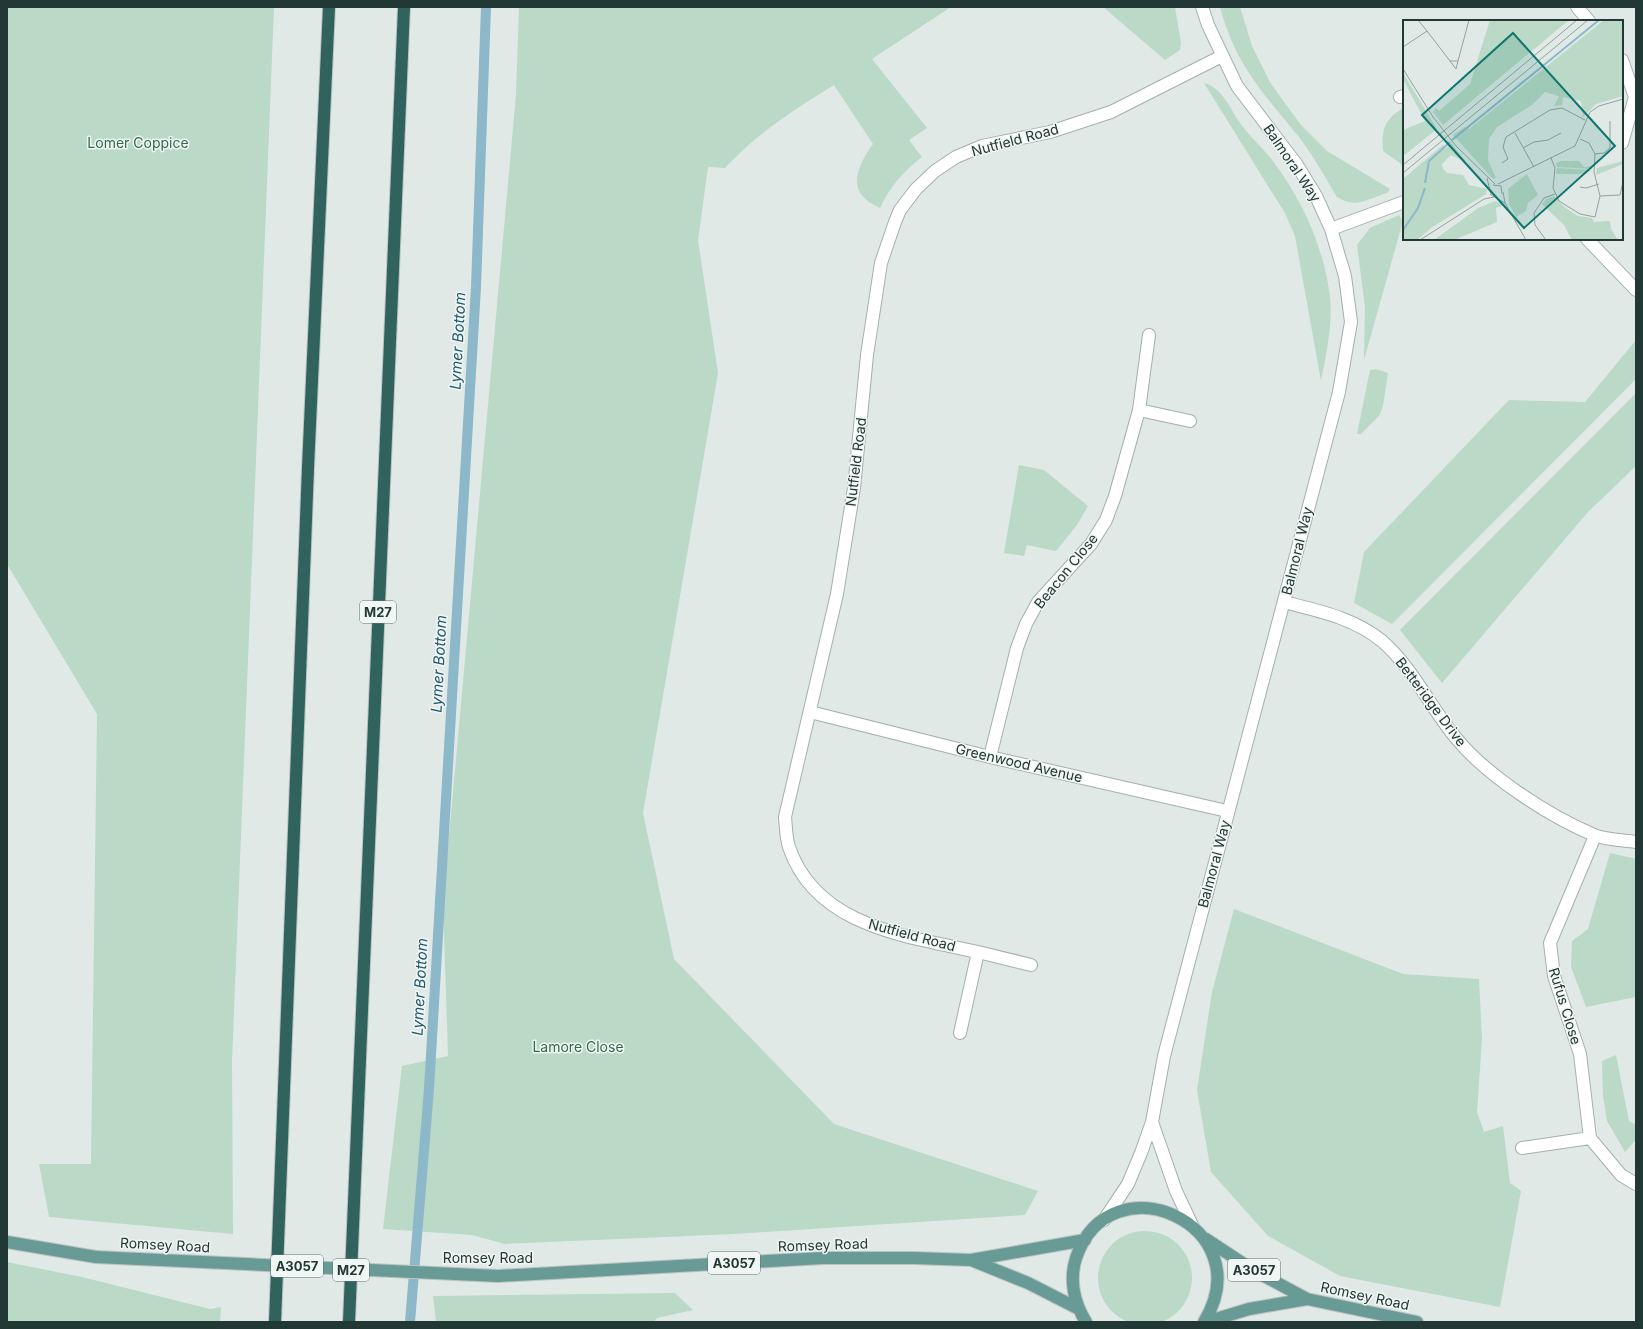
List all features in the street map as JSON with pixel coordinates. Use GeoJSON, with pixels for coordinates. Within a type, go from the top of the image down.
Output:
{"type":"FeatureCollection","features":[{"type":"Feature","properties":{"kind":"highway"},"geometry":{"type":"LineString","coordinates":[[275,1322],[307,484],[328,7]]}},
{"type":"Feature","properties":{"kind":"highway","name":"M27"},"geometry":{"type":"LineString","coordinates":[[349,1322],[404,7]]}},
{"type":"Feature","properties":{"kind":"main road"},"geometry":{"type":"LineString","coordinates":[[1086,1322],[1079,1309],[1073,1286],[1073,1274],[1079,1251],[1085,1240],[1104,1220],[1130,1209],[1156,1208],[1175,1214],[1192,1225],[1204,1237],[1214,1258],[1217,1280],[1213,1303],[1205,1322]]}},
{"type":"Feature","properties":{"kind":"main road","name":"Romsey Road"},"geometry":{"type":"LineString","coordinates":[[1204,1237],[1253,1270],[1307,1299],[1417,1322]]}},
{"type":"Feature","properties":{"kind":"main road","name":"Romsey Road"},"geometry":{"type":"LineString","coordinates":[[7,1242],[96,1257],[498,1276],[823,1258],[914,1258],[971,1260],[1085,1240]]}},
{"type":"Feature","properties":{"kind":"main road","name":"Romsey Road"},"geometry":{"type":"LineString","coordinates":[[971,1260],[1028,1283],[1079,1309]]}},
{"type":"Feature","properties":{"kind":"main road","name":"Romsey Road"},"geometry":{"type":"LineString","coordinates":[[1205,1322],[1249,1309],[1307,1299]]}},
{"type":"Feature","properties":{"kind":"street","name":"Balmoral Way"},"geometry":{"type":"LineString","coordinates":[[1104,1220],[1128,1184],[1152,1122],[1164,1056],[1227,811],[1339,392],[1352,322],[1345,276],[1331,230],[1312,190],[1281,143],[1237,86],[1208,25],[1202,7]]}},
{"type":"Feature","properties":{"kind":"street"},"geometry":{"type":"LineString","coordinates":[[1577,7],[1588,20]]}},
{"type":"Feature","properties":{"kind":"street","name":"Nutfield Road"},"geometry":{"type":"LineString","coordinates":[[1031,965],[878,929],[840,911],[818,893],[800,870],[789,846],[785,817],[837,594],[854,488],[868,355],[881,263],[900,210],[916,189],[935,171],[956,157],[982,146],[1050,132],[1111,112],[1222,56]]}},
{"type":"Feature","properties":{"kind":"street"},"geometry":{"type":"LineString","coordinates":[[1623,63],[1635,97],[1623,139]]}},
{"type":"Feature","properties":{"kind":"street"},"geometry":{"type":"LineString","coordinates":[[1331,230],[1403,202]]}},
{"type":"Feature","properties":{"kind":"street"},"geometry":{"type":"LineString","coordinates":[[1588,240],[1636,290]]}},
{"type":"Feature","properties":{"kind":"street","name":"Beacon Close"},"geometry":{"type":"LineString","coordinates":[[990,757],[1017,648],[1026,624],[1038,602],[1091,544],[1106,520],[1117,492],[1139,410],[1149,335]]}},
{"type":"Feature","properties":{"kind":"street"},"geometry":{"type":"LineString","coordinates":[[1139,410],[1190,421]]}},
{"type":"Feature","properties":{"kind":"street","name":"Betteridge Drive"},"geometry":{"type":"LineString","coordinates":[[1284,602],[1334,614],[1352,622],[1382,642],[1411,673],[1450,730],[1471,755],[1530,801],[1595,836],[1636,842]]}},
{"type":"Feature","properties":{"kind":"street","name":"Greenwood Avenue"},"geometry":{"type":"LineString","coordinates":[[810,712],[990,757],[1227,811]]}},
{"type":"Feature","properties":{"kind":"street","name":"Rufus Close"},"geometry":{"type":"LineString","coordinates":[[1590,1138],[1580,1054],[1554,976],[1550,943],[1595,836]]}},
{"type":"Feature","properties":{"kind":"street"},"geometry":{"type":"LineString","coordinates":[[960,1033],[978,952]]}},
{"type":"Feature","properties":{"kind":"street","name":"Balmoral Way"},"geometry":{"type":"LineString","coordinates":[[1152,1122],[1176,1190],[1192,1225]]}},
{"type":"Feature","properties":{"kind":"street"},"geometry":{"type":"LineString","coordinates":[[1522,1148],[1590,1138],[1621,1175],[1636,1184]]}},
{"type":"Feature","properties":{"kind":"green space","name":"Lomer Coppice"},"geometry":{"type":"Polygon","coordinates":[[[7,7],[274,7],[232,1061],[233,1234],[49,1217],[39,1164],[91,1164],[97,714],[7,564],[7,7]]]}},
{"type":"Feature","properties":{"kind":"green space","name":"Lamore Close"},"geometry":{"type":"Polygon","coordinates":[[[519,7],[951,7],[872,59],[927,128],[909,140],[922,157],[898,180],[888,193],[880,208],[869,202],[862,195],[858,187],[857,179],[862,162],[873,144],[834,85],[763,133],[725,168],[708,167],[698,240],[718,373],[643,813],[674,959],[834,1124],[1038,1191],[1025,1215],[734,1234],[505,1244],[472,1235],[383,1229],[402,1066],[448,1056],[443,903],[516,95],[519,7]]]}},
{"type":"Feature","properties":{"kind":"green space"},"geometry":{"type":"Polygon","coordinates":[[[1103,7],[1175,7],[1181,43],[1180,50],[1165,60],[1103,7]]]}},
{"type":"Feature","properties":{"kind":"green space"},"geometry":{"type":"Polygon","coordinates":[[[1220,7],[1240,7],[1252,46],[1271,84],[1301,125],[1327,151],[1390,189],[1387,193],[1356,203],[1344,201],[1337,197],[1304,144],[1262,92],[1242,62],[1226,27],[1220,7]]]}},
{"type":"Feature","properties":{"kind":"green space"},"geometry":{"type":"Polygon","coordinates":[[[1204,83],[1217,90],[1222,95],[1243,127],[1266,152],[1284,176],[1303,209],[1317,243],[1327,279],[1331,307],[1331,317],[1321,381],[1295,236],[1285,213],[1204,83]]]}},
{"type":"Feature","properties":{"kind":"green space"},"geometry":{"type":"Polygon","coordinates":[[[1403,109],[1403,165],[1383,151],[1383,137],[1386,125],[1388,120],[1403,109]]]}},
{"type":"Feature","properties":{"kind":"green space"},"geometry":{"type":"Polygon","coordinates":[[[1399,215],[1403,221],[1364,360],[1365,307],[1357,245],[1370,228],[1399,215]]]}},
{"type":"Feature","properties":{"kind":"green space"},"geometry":{"type":"Polygon","coordinates":[[[1636,340],[1636,379],[1392,624],[1354,603],[1364,552],[1509,400],[1585,402],[1636,340]]]}},
{"type":"Feature","properties":{"kind":"green space"},"geometry":{"type":"Polygon","coordinates":[[[1376,369],[1388,373],[1383,406],[1379,416],[1361,434],[1357,434],[1370,370],[1376,369]]]}},
{"type":"Feature","properties":{"kind":"green space"},"geometry":{"type":"Polygon","coordinates":[[[1636,393],[1636,466],[1588,512],[1442,683],[1400,630],[1636,393]]]}},
{"type":"Feature","properties":{"kind":"green space"},"geometry":{"type":"Polygon","coordinates":[[[1019,465],[1044,470],[1088,506],[1077,525],[1056,551],[1027,545],[1024,556],[1004,553],[1019,465]]]}},
{"type":"Feature","properties":{"kind":"green space"},"geometry":{"type":"Polygon","coordinates":[[[1610,853],[1636,859],[1636,997],[1586,1007],[1571,967],[1572,941],[1588,929],[1610,853]]]}},
{"type":"Feature","properties":{"kind":"green space"},"geometry":{"type":"Polygon","coordinates":[[[1234,909],[1403,974],[1479,979],[1482,1039],[1477,1112],[1484,1132],[1503,1126],[1510,1183],[1521,1191],[1500,1307],[1340,1276],[1268,1236],[1211,1172],[1197,1090],[1212,992],[1234,909]]]}},
{"type":"Feature","properties":{"kind":"green space"},"geometry":{"type":"Polygon","coordinates":[[[1616,1055],[1629,1121],[1636,1125],[1636,1140],[1625,1152],[1607,1121],[1603,1095],[1602,1061],[1616,1055]]]}},
{"type":"Feature","properties":{"kind":"green space"},"geometry":{"type":"Polygon","coordinates":[[[1145,1231],[1163,1235],[1178,1245],[1188,1260],[1192,1278],[1188,1296],[1178,1311],[1163,1321],[1145,1325],[1127,1321],[1112,1311],[1102,1296],[1098,1278],[1102,1260],[1112,1245],[1127,1235],[1145,1231]]]}},
{"type":"Feature","properties":{"kind":"green space"},"geometry":{"type":"Polygon","coordinates":[[[7,1262],[82,1277],[210,1309],[221,1307],[220,1322],[7,1322],[7,1262]]]}},
{"type":"Feature","properties":{"kind":"green space"},"geometry":{"type":"Polygon","coordinates":[[[675,1293],[693,1310],[657,1318],[654,1322],[436,1322],[433,1296],[675,1293]]]}},
{"type":"Feature","properties":{"kind":"waterway","name":"Lymer Bottom"},"geometry":{"type":"LineString","coordinates":[[410,1322],[429,1089],[476,287],[486,7]]}}]}
